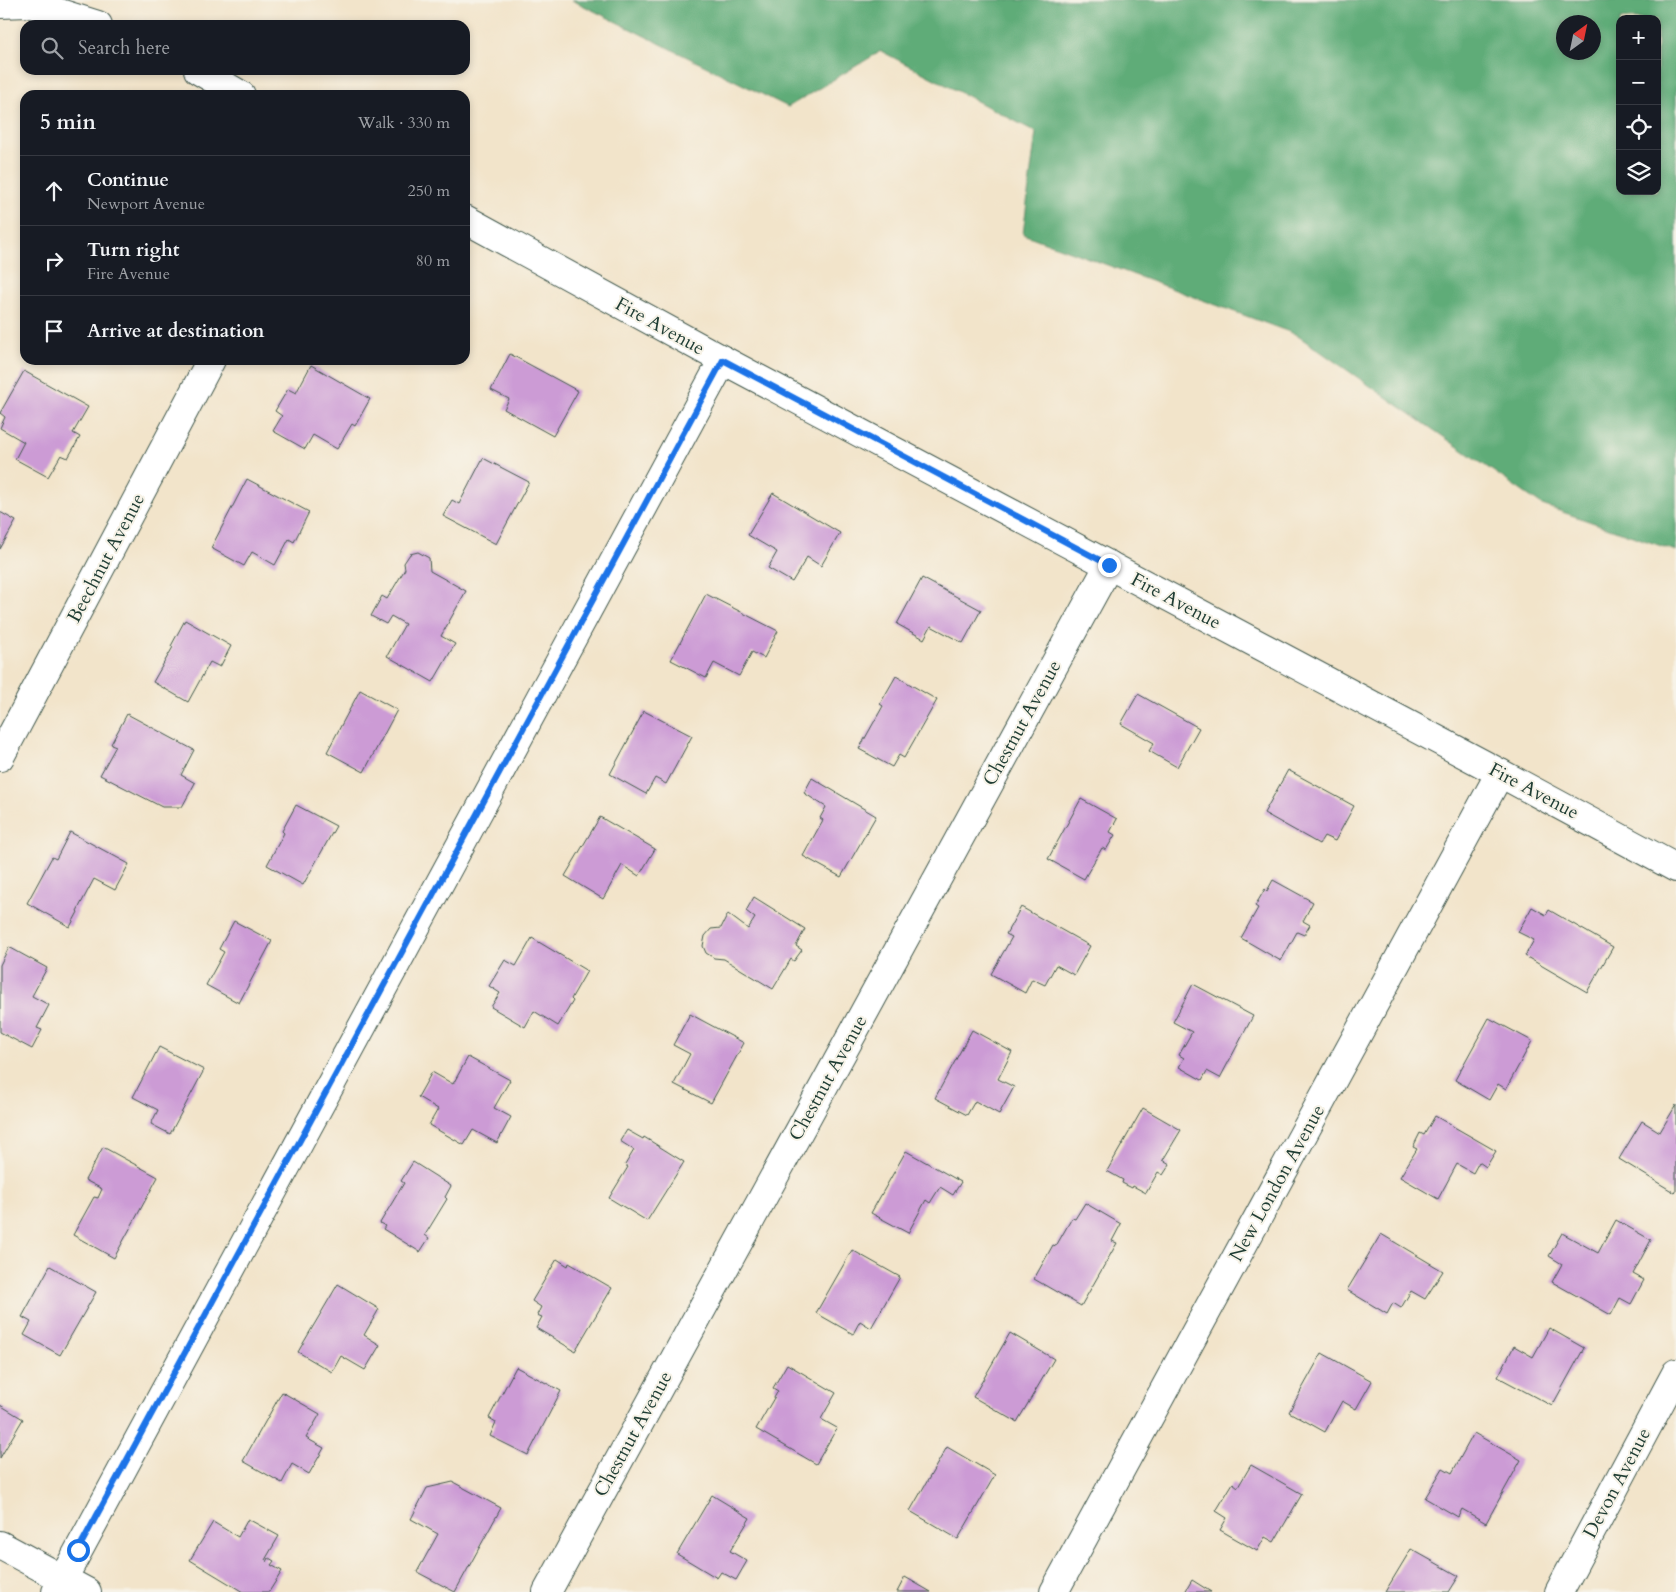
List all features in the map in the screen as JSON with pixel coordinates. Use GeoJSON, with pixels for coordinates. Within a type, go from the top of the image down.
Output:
{"type":"FeatureCollection","features":[{"type":"Feature","properties":{"kind":"street"},"geometry":{"type":"LineString","coordinates":[[0,4],[28,3],[82,20]]}},
{"type":"Feature","properties":{"kind":"street"},"geometry":{"type":"LineString","coordinates":[[207,75],[232,90]]}},
{"type":"Feature","properties":{"kind":"street","name":"Fire Avenue"},"geometry":{"type":"LineString","coordinates":[[470,223],[723,360],[1676,868]]}},
{"type":"Feature","properties":{"kind":"street"},"geometry":{"type":"LineString","coordinates":[[59,1585],[723,360]]}},
{"type":"Feature","properties":{"kind":"street","name":"Beechnut Avenue"},"geometry":{"type":"LineString","coordinates":[[0,757],[208,365]]}},
{"type":"Feature","properties":{"kind":"street","name":"Chestnut Avenue"},"geometry":{"type":"LineString","coordinates":[[547,1592],[1109,565]]}},
{"type":"Feature","properties":{"kind":"street","name":"New London Avenue"},"geometry":{"type":"LineString","coordinates":[[1054,1592],[1500,773]]}},
{"type":"Feature","properties":{"kind":"street","name":"Devon Avenue"},"geometry":{"type":"LineString","coordinates":[[1559,1592],[1676,1373]]}},
{"type":"Feature","properties":{"kind":"street"},"geometry":{"type":"LineString","coordinates":[[0,1545],[59,1585],[87,1592]]}},
{"type":"Feature","properties":{"kind":"green space"},"geometry":{"type":"Polygon","coordinates":[[[572,0],[1676,0],[1676,551],[1542,505],[1295,334],[1023,234],[1036,132],[881,51],[788,107],[572,0]]]}},
{"type":"Feature","properties":{"kind":"building"},"geometry":{"type":"Polygon","coordinates":[[[510,354],[578,391],[553,436],[504,409],[509,399],[491,390],[510,354]]]}},
{"type":"Feature","properties":{"kind":"building"},"geometry":{"type":"Polygon","coordinates":[[[311,365],[370,399],[355,426],[352,424],[337,449],[313,435],[305,449],[273,431],[282,416],[275,411],[288,389],[296,393],[311,365]]]}},
{"type":"Feature","properties":{"kind":"building"},"geometry":{"type":"Polygon","coordinates":[[[24,371],[88,407],[73,433],[80,437],[68,458],[61,455],[48,477],[15,459],[24,442],[0,428],[5,417],[0,413],[24,371]]]}},
{"type":"Feature","properties":{"kind":"building"},"geometry":{"type":"Polygon","coordinates":[[[483,458],[529,482],[496,544],[443,516],[452,500],[459,504],[483,458]]]}},
{"type":"Feature","properties":{"kind":"building"},"geometry":{"type":"Polygon","coordinates":[[[247,479],[309,512],[294,542],[289,539],[275,565],[252,552],[244,566],[211,548],[247,479]]]}},
{"type":"Feature","properties":{"kind":"building"},"geometry":{"type":"Polygon","coordinates":[[[773,493],[840,533],[821,566],[807,557],[792,582],[768,568],[777,552],[748,535],[773,493]]]}},
{"type":"Feature","properties":{"kind":"building"},"geometry":{"type":"Polygon","coordinates":[[[0,512],[16,521],[0,549],[0,512]]]}},
{"type":"Feature","properties":{"kind":"building"},"geometry":{"type":"Polygon","coordinates":[[[418,552],[429,558],[430,571],[466,591],[441,636],[455,644],[433,682],[387,656],[405,624],[391,616],[386,624],[371,616],[382,596],[387,599],[405,569],[404,563],[410,554],[418,552]]]}},
{"type":"Feature","properties":{"kind":"building"},"geometry":{"type":"Polygon","coordinates":[[[922,578],[981,610],[963,643],[931,626],[924,639],[897,624],[922,578]]]}},
{"type":"Feature","properties":{"kind":"building"},"geometry":{"type":"Polygon","coordinates":[[[706,594],[778,631],[764,658],[752,652],[739,676],[714,663],[706,678],[671,660],[706,594]]]}},
{"type":"Feature","properties":{"kind":"building"},"geometry":{"type":"Polygon","coordinates":[[[185,620],[231,646],[220,667],[210,662],[188,702],[153,682],[173,647],[171,646],[185,620]]]}},
{"type":"Feature","properties":{"kind":"building"},"geometry":{"type":"Polygon","coordinates":[[[896,676],[937,700],[904,758],[899,755],[892,767],[859,749],[883,706],[880,704],[896,676]]]}},
{"type":"Feature","properties":{"kind":"building"},"geometry":{"type":"Polygon","coordinates":[[[360,690],[397,710],[364,772],[327,752],[360,690]]]}},
{"type":"Feature","properties":{"kind":"building"},"geometry":{"type":"Polygon","coordinates":[[[1138,694],[1199,728],[1177,767],[1149,751],[1154,743],[1121,724],[1138,694]]]}},
{"type":"Feature","properties":{"kind":"building"},"geometry":{"type":"Polygon","coordinates":[[[644,711],[692,736],[666,784],[655,778],[646,794],[610,774],[644,711]]]}},
{"type":"Feature","properties":{"kind":"building"},"geometry":{"type":"Polygon","coordinates":[[[127,714],[194,750],[181,775],[195,783],[182,807],[162,807],[100,775],[116,746],[111,744],[127,714]]]}},
{"type":"Feature","properties":{"kind":"building"},"geometry":{"type":"Polygon","coordinates":[[[1288,770],[1354,806],[1335,841],[1324,836],[1319,844],[1264,813],[1288,770]]]}},
{"type":"Feature","properties":{"kind":"building"},"geometry":{"type":"Polygon","coordinates":[[[812,778],[876,816],[841,877],[803,856],[823,820],[820,818],[826,807],[804,793],[812,778]]]}},
{"type":"Feature","properties":{"kind":"building"},"geometry":{"type":"Polygon","coordinates":[[[1081,799],[1117,819],[1110,832],[1115,835],[1106,850],[1102,848],[1084,879],[1048,859],[1081,799]]]}},
{"type":"Feature","properties":{"kind":"building"},"geometry":{"type":"Polygon","coordinates":[[[296,805],[336,826],[303,885],[267,865],[296,805]]]}},
{"type":"Feature","properties":{"kind":"building"},"geometry":{"type":"Polygon","coordinates":[[[600,817],[655,849],[639,876],[622,865],[603,899],[565,876],[600,817]]]}},
{"type":"Feature","properties":{"kind":"building"},"geometry":{"type":"Polygon","coordinates":[[[70,832],[129,864],[115,890],[94,879],[70,927],[27,903],[52,857],[56,859],[70,832]]]}},
{"type":"Feature","properties":{"kind":"building"},"geometry":{"type":"Polygon","coordinates":[[[1273,880],[1313,902],[1303,921],[1310,925],[1304,935],[1297,932],[1281,961],[1241,938],[1258,908],[1255,906],[1273,880]]]}},
{"type":"Feature","properties":{"kind":"building"},"geometry":{"type":"Polygon","coordinates":[[[754,897],[805,929],[796,946],[802,950],[794,961],[791,959],[773,989],[724,959],[714,958],[706,953],[703,946],[705,936],[711,929],[721,928],[728,914],[748,929],[755,918],[746,911],[754,897]]]}},
{"type":"Feature","properties":{"kind":"building"},"geometry":{"type":"Polygon","coordinates":[[[1021,907],[1090,946],[1074,975],[1056,965],[1045,985],[1032,979],[1025,993],[991,974],[1012,937],[1006,934],[1021,907]]]}},
{"type":"Feature","properties":{"kind":"building"},"geometry":{"type":"Polygon","coordinates":[[[1532,907],[1546,915],[1549,910],[1613,947],[1587,992],[1525,956],[1534,940],[1518,932],[1532,907]]]}},
{"type":"Feature","properties":{"kind":"building"},"geometry":{"type":"Polygon","coordinates":[[[234,921],[272,941],[239,1003],[206,985],[224,952],[219,949],[234,921]]]}},
{"type":"Feature","properties":{"kind":"building"},"geometry":{"type":"Polygon","coordinates":[[[532,938],[587,971],[571,999],[573,1001],[558,1026],[534,1011],[525,1027],[491,1007],[500,993],[489,986],[505,960],[516,966],[532,938]]]}},
{"type":"Feature","properties":{"kind":"building"},"geometry":{"type":"Polygon","coordinates":[[[9,947],[47,968],[32,996],[49,1005],[37,1028],[42,1030],[32,1049],[0,1032],[0,965],[9,947]]]}},
{"type":"Feature","properties":{"kind":"building"},"geometry":{"type":"Polygon","coordinates":[[[1193,984],[1253,1016],[1220,1078],[1207,1071],[1202,1080],[1179,1067],[1184,1058],[1179,1055],[1192,1032],[1173,1022],[1193,984]]]}},
{"type":"Feature","properties":{"kind":"building"},"geometry":{"type":"Polygon","coordinates":[[[690,1014],[744,1043],[711,1103],[674,1084],[690,1054],[673,1045],[690,1014]]]}},
{"type":"Feature","properties":{"kind":"building"},"geometry":{"type":"Polygon","coordinates":[[[1489,1018],[1532,1041],[1506,1089],[1498,1084],[1489,1100],[1455,1080],[1489,1018]]]}},
{"type":"Feature","properties":{"kind":"building"},"geometry":{"type":"Polygon","coordinates":[[[972,1030],[1012,1052],[998,1079],[1014,1087],[999,1114],[975,1101],[967,1115],[935,1098],[972,1030]]]}},
{"type":"Feature","properties":{"kind":"building"},"geometry":{"type":"Polygon","coordinates":[[[159,1047],[204,1070],[170,1134],[151,1124],[158,1110],[133,1097],[159,1047]]]}},
{"type":"Feature","properties":{"kind":"building"},"geometry":{"type":"Polygon","coordinates":[[[468,1057],[510,1080],[494,1108],[511,1117],[497,1143],[473,1130],[464,1145],[429,1125],[438,1109],[418,1097],[432,1072],[453,1084],[468,1057]]]}},
{"type":"Feature","properties":{"kind":"building"},"geometry":{"type":"Polygon","coordinates":[[[1676,1105],[1675,1193],[1619,1159],[1642,1121],[1660,1132],[1676,1105]]]}},
{"type":"Feature","properties":{"kind":"building"},"geometry":{"type":"Polygon","coordinates":[[[1143,1108],[1181,1130],[1163,1160],[1170,1164],[1163,1175],[1158,1172],[1146,1193],[1122,1183],[1123,1180],[1107,1171],[1143,1108]]]}},
{"type":"Feature","properties":{"kind":"building"},"geometry":{"type":"Polygon","coordinates":[[[1435,1116],[1496,1151],[1486,1167],[1479,1162],[1473,1173],[1457,1164],[1438,1199],[1400,1177],[1417,1149],[1413,1147],[1420,1133],[1424,1135],[1435,1116]]]}},
{"type":"Feature","properties":{"kind":"building"},"geometry":{"type":"Polygon","coordinates":[[[627,1130],[643,1139],[644,1137],[684,1162],[647,1221],[609,1198],[628,1167],[625,1165],[634,1150],[620,1141],[627,1130]]]}},
{"type":"Feature","properties":{"kind":"building"},"geometry":{"type":"Polygon","coordinates":[[[103,1147],[158,1177],[114,1258],[73,1235],[94,1197],[98,1198],[102,1189],[85,1180],[103,1147]]]}},
{"type":"Feature","properties":{"kind":"building"},"geometry":{"type":"Polygon","coordinates":[[[906,1151],[961,1182],[953,1195],[940,1187],[930,1203],[926,1200],[908,1233],[871,1213],[906,1151]]]}},
{"type":"Feature","properties":{"kind":"building"},"geometry":{"type":"Polygon","coordinates":[[[413,1162],[451,1186],[445,1197],[447,1199],[425,1235],[429,1238],[420,1252],[383,1229],[385,1226],[380,1223],[404,1183],[401,1181],[413,1162]]]}},
{"type":"Feature","properties":{"kind":"building"},"geometry":{"type":"Polygon","coordinates":[[[1085,1203],[1121,1224],[1112,1241],[1117,1243],[1081,1306],[1034,1279],[1053,1245],[1056,1246],[1072,1218],[1075,1219],[1085,1203]]]}},
{"type":"Feature","properties":{"kind":"building"},"geometry":{"type":"Polygon","coordinates":[[[1616,1220],[1651,1240],[1633,1274],[1644,1280],[1631,1304],[1620,1298],[1611,1315],[1552,1282],[1562,1264],[1549,1256],[1562,1233],[1598,1253],[1616,1220]]]}},
{"type":"Feature","properties":{"kind":"building"},"geometry":{"type":"Polygon","coordinates":[[[1381,1234],[1443,1271],[1425,1299],[1411,1291],[1401,1308],[1393,1303],[1387,1314],[1347,1290],[1381,1234]]]}},
{"type":"Feature","properties":{"kind":"building"},"geometry":{"type":"Polygon","coordinates":[[[852,1250],[900,1277],[871,1328],[860,1321],[853,1334],[816,1313],[852,1250]]]}},
{"type":"Feature","properties":{"kind":"building"},"geometry":{"type":"Polygon","coordinates":[[[557,1259],[568,1266],[569,1263],[612,1288],[575,1351],[536,1328],[542,1317],[537,1315],[541,1307],[532,1301],[557,1259]]]}},
{"type":"Feature","properties":{"kind":"building"},"geometry":{"type":"Polygon","coordinates":[[[50,1266],[96,1292],[60,1355],[24,1335],[31,1322],[22,1317],[50,1266]]]}},
{"type":"Feature","properties":{"kind":"building"},"geometry":{"type":"Polygon","coordinates":[[[338,1284],[379,1309],[364,1335],[380,1345],[365,1370],[341,1356],[332,1372],[298,1352],[338,1284]]]}},
{"type":"Feature","properties":{"kind":"building"},"geometry":{"type":"Polygon","coordinates":[[[1549,1328],[1584,1348],[1552,1406],[1498,1377],[1514,1346],[1533,1357],[1549,1328]]]}},
{"type":"Feature","properties":{"kind":"building"},"geometry":{"type":"Polygon","coordinates":[[[1010,1333],[1054,1359],[1017,1422],[973,1397],[1010,1333]]]}},
{"type":"Feature","properties":{"kind":"building"},"geometry":{"type":"Polygon","coordinates":[[[1322,1353],[1372,1381],[1356,1409],[1342,1401],[1325,1432],[1289,1412],[1322,1353]]]}},
{"type":"Feature","properties":{"kind":"building"},"geometry":{"type":"Polygon","coordinates":[[[787,1364],[836,1393],[821,1419],[837,1428],[816,1464],[756,1429],[778,1391],[773,1388],[787,1364]]]}},
{"type":"Feature","properties":{"kind":"building"},"geometry":{"type":"Polygon","coordinates":[[[516,1367],[561,1391],[528,1455],[490,1436],[496,1422],[489,1418],[516,1367]]]}},
{"type":"Feature","properties":{"kind":"building"},"geometry":{"type":"Polygon","coordinates":[[[282,1392],[320,1414],[306,1438],[324,1448],[309,1474],[292,1464],[282,1483],[243,1461],[282,1392]]]}},
{"type":"Feature","properties":{"kind":"building"},"geometry":{"type":"Polygon","coordinates":[[[0,1405],[23,1419],[0,1458],[0,1405]]]}},
{"type":"Feature","properties":{"kind":"building"},"geometry":{"type":"Polygon","coordinates":[[[1474,1433],[1521,1460],[1486,1523],[1462,1509],[1458,1517],[1425,1498],[1443,1468],[1452,1473],[1474,1433]]]}},
{"type":"Feature","properties":{"kind":"building"},"geometry":{"type":"Polygon","coordinates":[[[947,1447],[995,1475],[958,1539],[910,1511],[947,1447]]]}},
{"type":"Feature","properties":{"kind":"building"},"geometry":{"type":"Polygon","coordinates":[[[1251,1465],[1302,1494],[1274,1542],[1265,1537],[1257,1551],[1220,1530],[1227,1518],[1216,1511],[1233,1483],[1238,1487],[1251,1465]]]}},
{"type":"Feature","properties":{"kind":"building"},"geometry":{"type":"Polygon","coordinates":[[[453,1482],[501,1508],[455,1592],[417,1572],[438,1534],[411,1519],[427,1488],[453,1482]]]}},
{"type":"Feature","properties":{"kind":"building"},"geometry":{"type":"Polygon","coordinates":[[[712,1495],[750,1518],[730,1551],[747,1561],[736,1580],[721,1572],[717,1578],[677,1554],[712,1495]]]}},
{"type":"Feature","properties":{"kind":"building"},"geometry":{"type":"Polygon","coordinates":[[[248,1519],[279,1536],[265,1560],[267,1562],[269,1558],[274,1561],[271,1565],[282,1571],[269,1592],[243,1592],[190,1560],[213,1522],[238,1537],[248,1519]]]}},
{"type":"Feature","properties":{"kind":"building"},"geometry":{"type":"Polygon","coordinates":[[[1411,1549],[1459,1576],[1449,1592],[1385,1592],[1411,1549]]]}},
{"type":"Feature","properties":{"kind":"building"},"geometry":{"type":"Polygon","coordinates":[[[905,1577],[931,1592],[897,1592],[905,1577]]]}},
{"type":"Feature","properties":{"kind":"building"},"geometry":{"type":"Polygon","coordinates":[[[1192,1580],[1211,1592],[1185,1592],[1192,1580]]]}},
{"type":"Feature","properties":{"kind":"route"},"geometry":{"type":"LineString","coordinates":[[78,1550],[723,360],[1109,565]]}}]}
